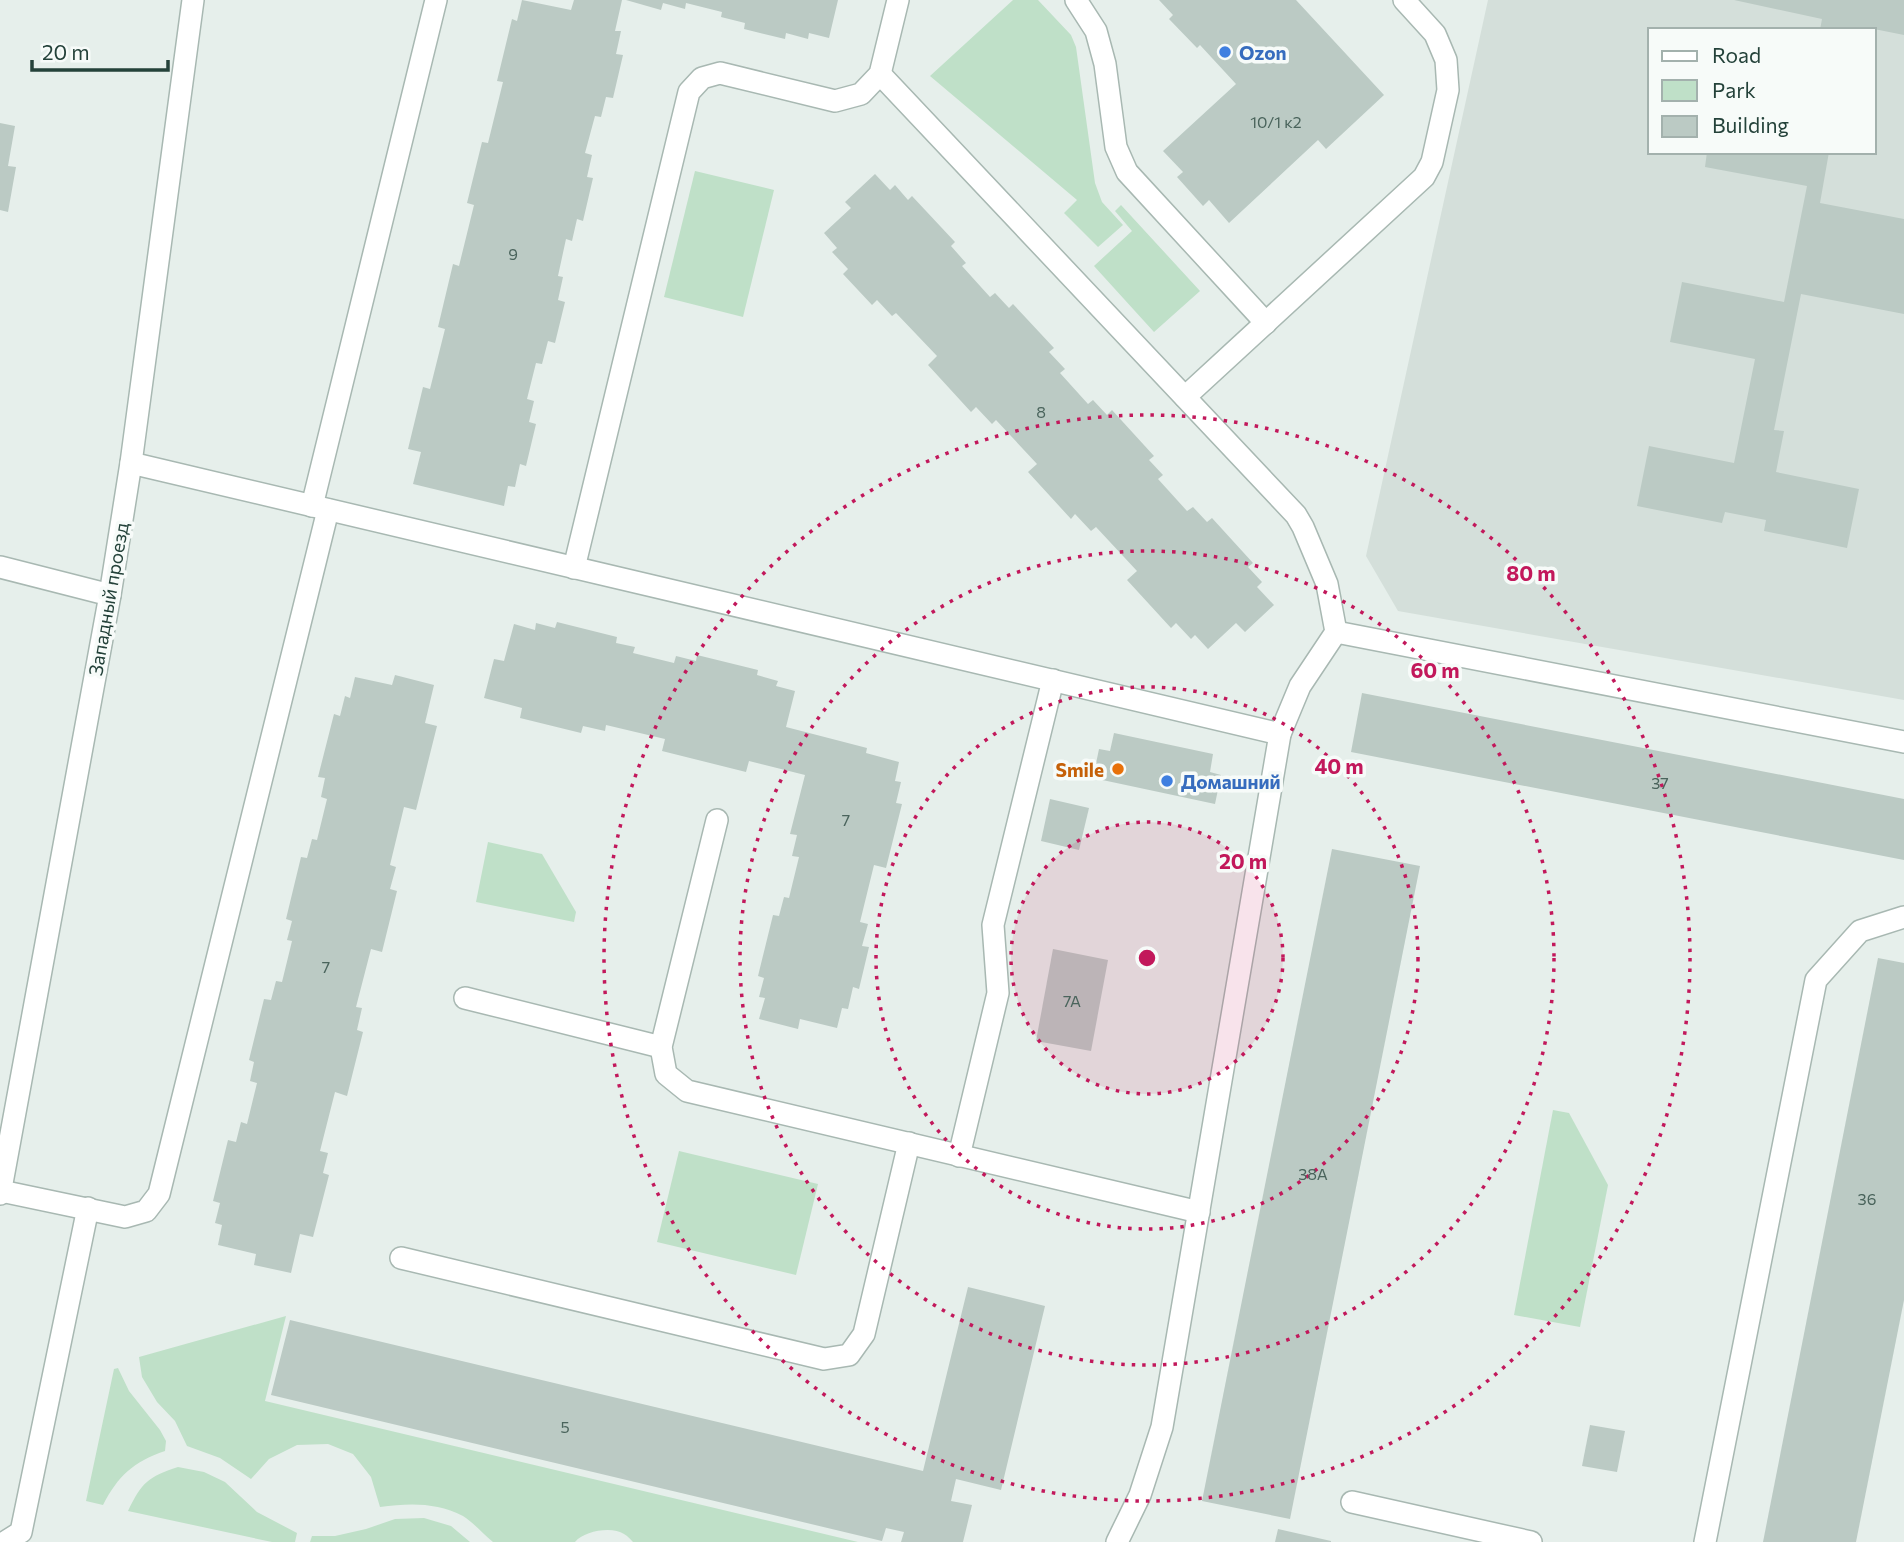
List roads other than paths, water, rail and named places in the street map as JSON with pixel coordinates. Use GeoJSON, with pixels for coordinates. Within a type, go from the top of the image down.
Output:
{"type":"FeatureCollection","features":[{"type":"Feature","properties":{"kind":"street","name":"Западный проезд"},"geometry":{"type":"LineString","coordinates":[[0,1192],[110,594],[131,463],[193,0]]}},
{"type":"Feature","properties":{"kind":"street"},"geometry":{"type":"LineString","coordinates":[[0,1192],[125,1216],[146,1211],[159,1194],[436,0]]}},
{"type":"Feature","properties":{"kind":"street"},"geometry":{"type":"LineString","coordinates":[[574,568],[689,92],[702,78],[720,73],[835,101],[861,94],[880,74],[898,0]]}},
{"type":"Feature","properties":{"kind":"street"},"geometry":{"type":"LineString","coordinates":[[1076,0],[1096,31],[1105,64],[1116,147],[1128,172],[1266,323]]}},
{"type":"Feature","properties":{"kind":"street"},"geometry":{"type":"LineString","coordinates":[[1185,397],[1424,177],[1432,162],[1448,90],[1446,60],[1435,34],[1404,0]]}},
{"type":"Feature","properties":{"kind":"street"},"geometry":{"type":"LineString","coordinates":[[880,74],[1296,515],[1327,584],[1336,632],[1300,686],[1280,734],[1163,1427],[1140,1495],[1117,1542]]}},
{"type":"Feature","properties":{"kind":"street"},"geometry":{"type":"LineString","coordinates":[[131,463],[1280,734]]}},
{"type":"Feature","properties":{"kind":"street"},"geometry":{"type":"LineString","coordinates":[[0,566],[110,594]]}},
{"type":"Feature","properties":{"kind":"street"},"geometry":{"type":"LineString","coordinates":[[1336,632],[1904,742]]}},
{"type":"Feature","properties":{"kind":"street"},"geometry":{"type":"LineString","coordinates":[[959,1156],[998,993],[993,925],[1053,680]]}},
{"type":"Feature","properties":{"kind":"street"},"geometry":{"type":"LineString","coordinates":[[718,820],[661,1047],[666,1074],[687,1091],[1199,1212]]}},
{"type":"Feature","properties":{"kind":"street"},"geometry":{"type":"LineString","coordinates":[[1705,1542],[1816,980],[1860,931],[1904,917]]}},
{"type":"Feature","properties":{"kind":"street"},"geometry":{"type":"LineString","coordinates":[[465,998],[661,1047]]}},
{"type":"Feature","properties":{"kind":"street"},"geometry":{"type":"LineString","coordinates":[[401,1258],[824,1359],[849,1355],[864,1334],[909,1143]]}},
{"type":"Feature","properties":{"kind":"street"},"geometry":{"type":"LineString","coordinates":[[5,1542],[21,1532],[88,1209]]}},
{"type":"Feature","properties":{"kind":"street"},"geometry":{"type":"LineString","coordinates":[[1352,1502],[1531,1542]]}},
{"type":"Feature","properties":{"kind":"place","name":"Ozon"},"geometry":{"type":"Point","coordinates":[1225,52]}},
{"type":"Feature","properties":{"kind":"place","name":"Smile"},"geometry":{"type":"Point","coordinates":[1118,769]}},
{"type":"Feature","properties":{"kind":"place","name":"Домашний"},"geometry":{"type":"Point","coordinates":[1167,781]}}]}
